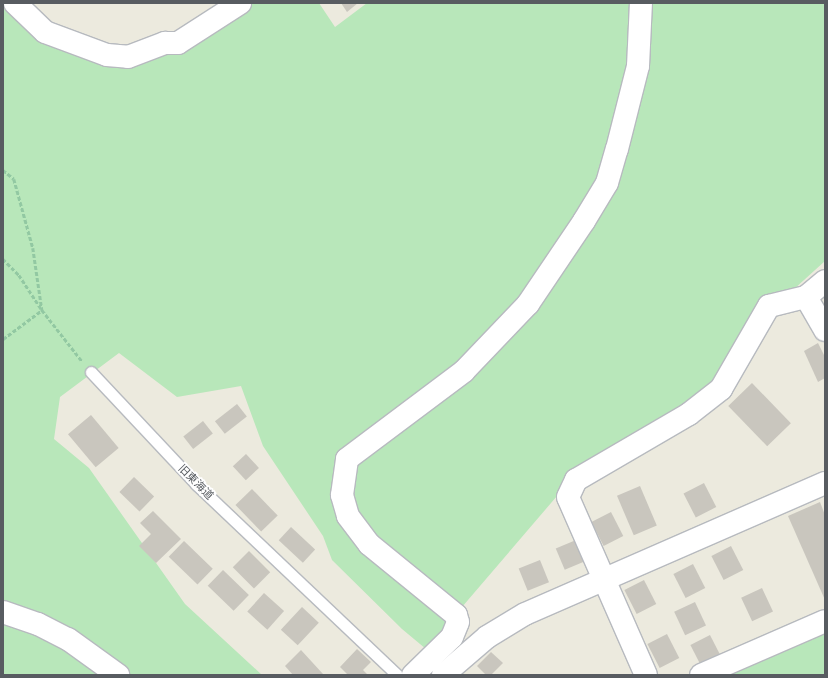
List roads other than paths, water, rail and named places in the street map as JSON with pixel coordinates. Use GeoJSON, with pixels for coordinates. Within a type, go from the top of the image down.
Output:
{"type":"FeatureCollection","features":[{"type":"Feature","properties":{"kind":"street"},"geometry":{"type":"LineString","coordinates":[[15,3],[45,32],[93,51],[128,57],[165,43],[178,43],[240,3]]}},
{"type":"Feature","properties":{"kind":"street"},"geometry":{"type":"LineString","coordinates":[[412,675],[452,637],[458,622],[456,615],[369,544],[348,516],[342,495],[347,459],[464,371],[528,304],[584,221],[607,183],[618,149],[638,66],[642,3]]}},
{"type":"Feature","properties":{"kind":"street"},"geometry":{"type":"LineString","coordinates":[[646,675],[568,497],[576,480],[689,414],[721,389],[769,306],[806,297],[825,281]]}},
{"type":"Feature","properties":{"kind":"street"},"geometry":{"type":"LineString","coordinates":[[806,297],[825,330]]}},
{"type":"Feature","properties":{"kind":"street"},"geometry":{"type":"LineString","coordinates":[[443,675],[487,637],[525,614],[825,483]]}},
{"type":"Feature","properties":{"kind":"street"},"geometry":{"type":"LineString","coordinates":[[3,612],[38,624],[68,640],[118,675]]}},
{"type":"Feature","properties":{"kind":"street"},"geometry":{"type":"LineString","coordinates":[[701,675],[825,621]]}},
{"type":"Feature","properties":{"kind":"lane","name":"旧東海道"},"geometry":{"type":"LineString","coordinates":[[91,372],[196,484],[397,675]]}}]}
